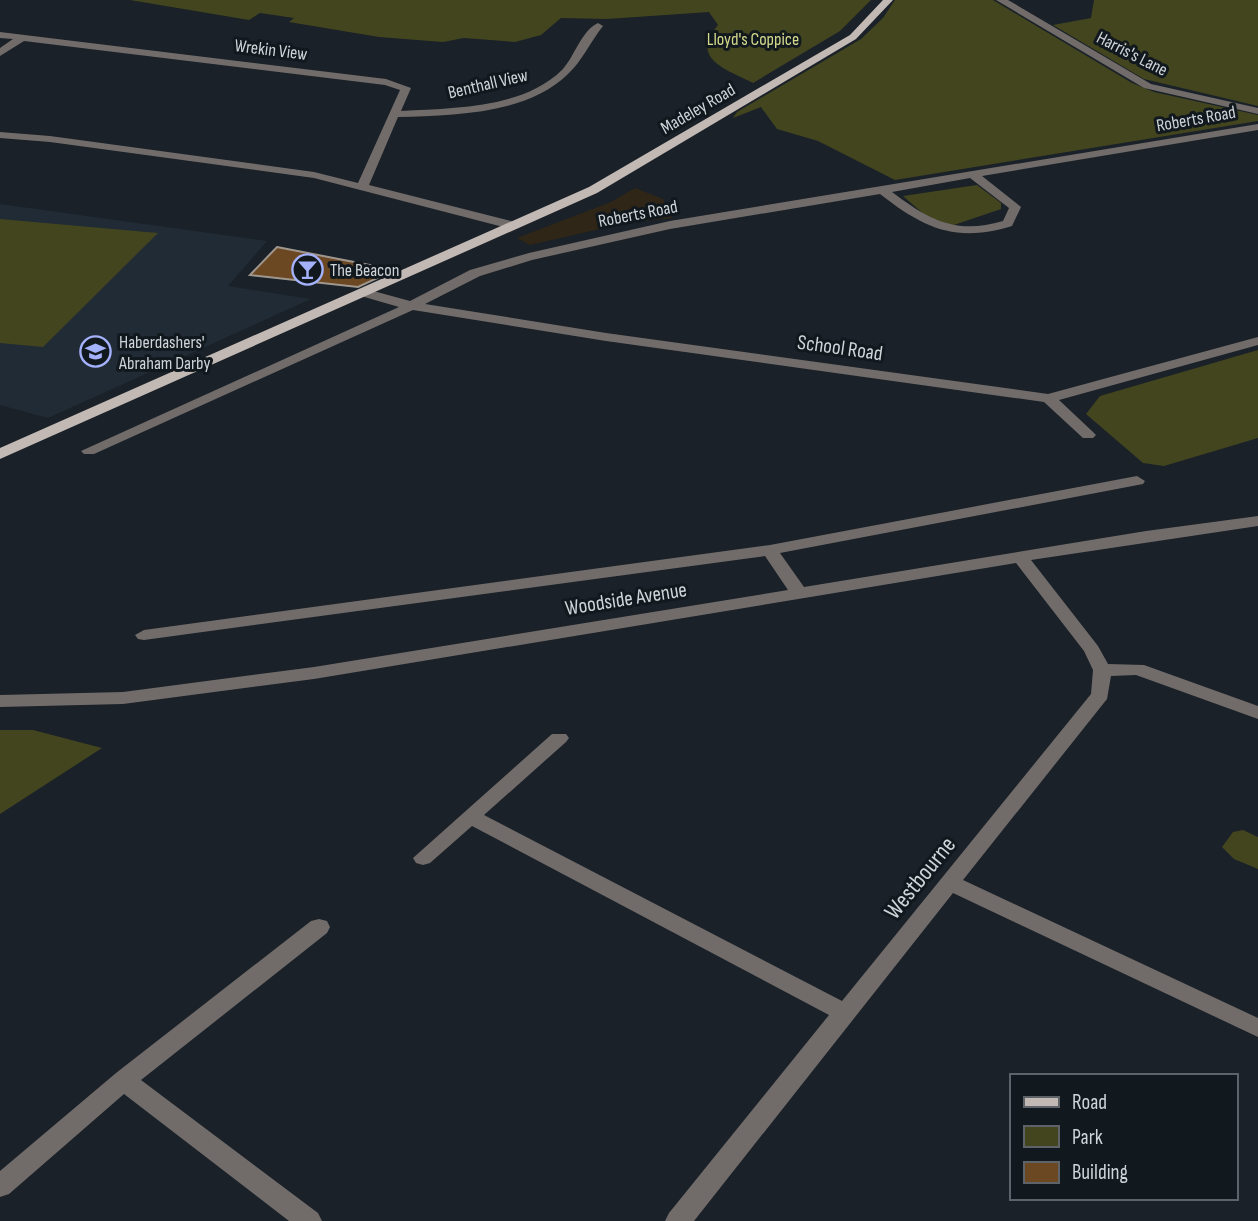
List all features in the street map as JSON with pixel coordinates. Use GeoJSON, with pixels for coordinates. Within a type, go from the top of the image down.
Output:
{"type":"FeatureCollection","features":[{"type":"Feature","properties":{"kind":"main road","name":"Madeley Road"},"geometry":{"type":"LineString","coordinates":[[0,453],[366,293],[510,225],[593,190],[853,37],[888,0]]}},
{"type":"Feature","properties":{"kind":"street","name":"Harris's Lane"},"geometry":{"type":"LineString","coordinates":[[1001,0],[1148,86],[1258,111]]}},
{"type":"Feature","properties":{"kind":"street","name":"Benthall View"},"geometry":{"type":"LineString","coordinates":[[396,114],[443,112],[474,107],[510,100],[547,88],[564,74],[598,26]]}},
{"type":"Feature","properties":{"kind":"street","name":"Wrekin View"},"geometry":{"type":"LineString","coordinates":[[0,35],[386,82],[406,88],[362,187]]}},
{"type":"Feature","properties":{"kind":"street"},"geometry":{"type":"LineString","coordinates":[[0,53],[23,37]]}},
{"type":"Feature","properties":{"kind":"street","name":"Roberts Road"},"geometry":{"type":"LineString","coordinates":[[411,306],[475,273],[585,243],[881,189],[1258,127]]}},
{"type":"Feature","properties":{"kind":"street"},"geometry":{"type":"LineString","coordinates":[[0,135],[50,139],[314,175],[510,225]]}},
{"type":"Feature","properties":{"kind":"street"},"geometry":{"type":"LineString","coordinates":[[881,189],[914,216],[942,228],[970,232],[992,230],[1008,223],[1015,207],[973,175]]}},
{"type":"Feature","properties":{"kind":"street","name":"School Road"},"geometry":{"type":"LineString","coordinates":[[366,293],[411,306],[606,337],[1048,398],[1083,392],[1222,348],[1258,341]]}},
{"type":"Feature","properties":{"kind":"street"},"geometry":{"type":"LineString","coordinates":[[89,451],[411,306]]}},
{"type":"Feature","properties":{"kind":"street"},"geometry":{"type":"LineString","coordinates":[[1048,398],[1088,435]]}},
{"type":"Feature","properties":{"kind":"street"},"geometry":{"type":"LineString","coordinates":[[144,635],[771,550],[1137,481]]}},
{"type":"Feature","properties":{"kind":"street","name":"Woodside Avenue"},"geometry":{"type":"LineString","coordinates":[[0,701],[123,698],[314,673],[1146,536],[1258,521]]}},
{"type":"Feature","properties":{"kind":"street"},"geometry":{"type":"LineString","coordinates":[[771,550],[800,594]]}},
{"type":"Feature","properties":{"kind":"street"},"geometry":{"type":"LineString","coordinates":[[1021,558],[1092,650],[1102,670],[1138,669],[1258,713]]}},
{"type":"Feature","properties":{"kind":"street","name":"Westbourne"},"geometry":{"type":"LineString","coordinates":[[685,1219],[845,1013],[1100,695],[1102,670]]}},
{"type":"Feature","properties":{"kind":"street"},"geometry":{"type":"LineString","coordinates":[[422,858],[559,738]]}},
{"type":"Feature","properties":{"kind":"street"},"geometry":{"type":"LineString","coordinates":[[471,817],[845,1013]]}},
{"type":"Feature","properties":{"kind":"street"},"geometry":{"type":"LineString","coordinates":[[950,883],[1258,1028]]}},
{"type":"Feature","properties":{"kind":"street"},"geometry":{"type":"LineString","coordinates":[[0,1186],[124,1080],[320,927]]}},
{"type":"Feature","properties":{"kind":"street"},"geometry":{"type":"LineString","coordinates":[[124,1080],[309,1221]]}},
{"type":"Feature","properties":{"kind":"shaded area"},"geometry":{"type":"Polygon","coordinates":[[[635,188],[663,199],[672,218],[626,223],[530,245],[517,238],[611,202],[635,188]]]}},
{"type":"Feature","properties":{"kind":"shaded area","name":"Haberdashers' Abraham Darby"},"geometry":{"type":"Polygon","coordinates":[[[0,204],[267,241],[228,286],[311,299],[48,418],[0,405],[0,204]]]}},
{"type":"Feature","properties":{"kind":"green space","name":"Lloyd's Coppice"},"geometry":{"type":"Polygon","coordinates":[[[130,0],[871,0],[840,31],[753,83],[714,62],[709,55],[707,46],[718,25],[709,12],[607,19],[561,18],[541,35],[515,42],[464,38],[443,42],[379,37],[289,22],[294,18],[260,13],[249,20],[130,0]]]}},
{"type":"Feature","properties":{"kind":"green space"},"geometry":{"type":"Polygon","coordinates":[[[895,0],[993,0],[1132,83],[1154,92],[1258,115],[1258,121],[895,180],[818,141],[777,129],[761,107],[733,118],[737,112],[861,39],[883,18],[895,0]]]}},
{"type":"Feature","properties":{"kind":"green space"},"geometry":{"type":"Polygon","coordinates":[[[1094,0],[1258,0],[1258,106],[1144,79],[1053,25],[1091,18],[1094,0]]]}},
{"type":"Feature","properties":{"kind":"green space"},"geometry":{"type":"Polygon","coordinates":[[[977,185],[1001,203],[1001,209],[951,226],[927,217],[903,196],[977,185]]]}},
{"type":"Feature","properties":{"kind":"green space"},"geometry":{"type":"Polygon","coordinates":[[[0,219],[158,233],[43,347],[0,343],[0,219]]]}},
{"type":"Feature","properties":{"kind":"green space"},"geometry":{"type":"Polygon","coordinates":[[[1258,350],[1258,438],[1164,466],[1143,463],[1086,414],[1100,396],[1258,350]]]}},
{"type":"Feature","properties":{"kind":"green space"},"geometry":{"type":"Polygon","coordinates":[[[0,730],[33,730],[102,748],[0,814],[0,730]]]}},
{"type":"Feature","properties":{"kind":"green space"},"geometry":{"type":"Polygon","coordinates":[[[1243,830],[1258,837],[1258,869],[1234,859],[1222,847],[1233,832],[1243,830]]]}},
{"type":"Feature","properties":{"kind":"building","name":"The Beacon"},"geometry":{"type":"Polygon","coordinates":[[[277,247],[395,270],[358,287],[250,275],[277,247]]]}},
{"type":"Feature","properties":{"kind":"place","name":"The Beacon"},"geometry":{"type":"Point","coordinates":[307,270]}},
{"type":"Feature","properties":{"kind":"place","name":"Haberdashers' Abraham Darby"},"geometry":{"type":"Point","coordinates":[96,352]}}]}
